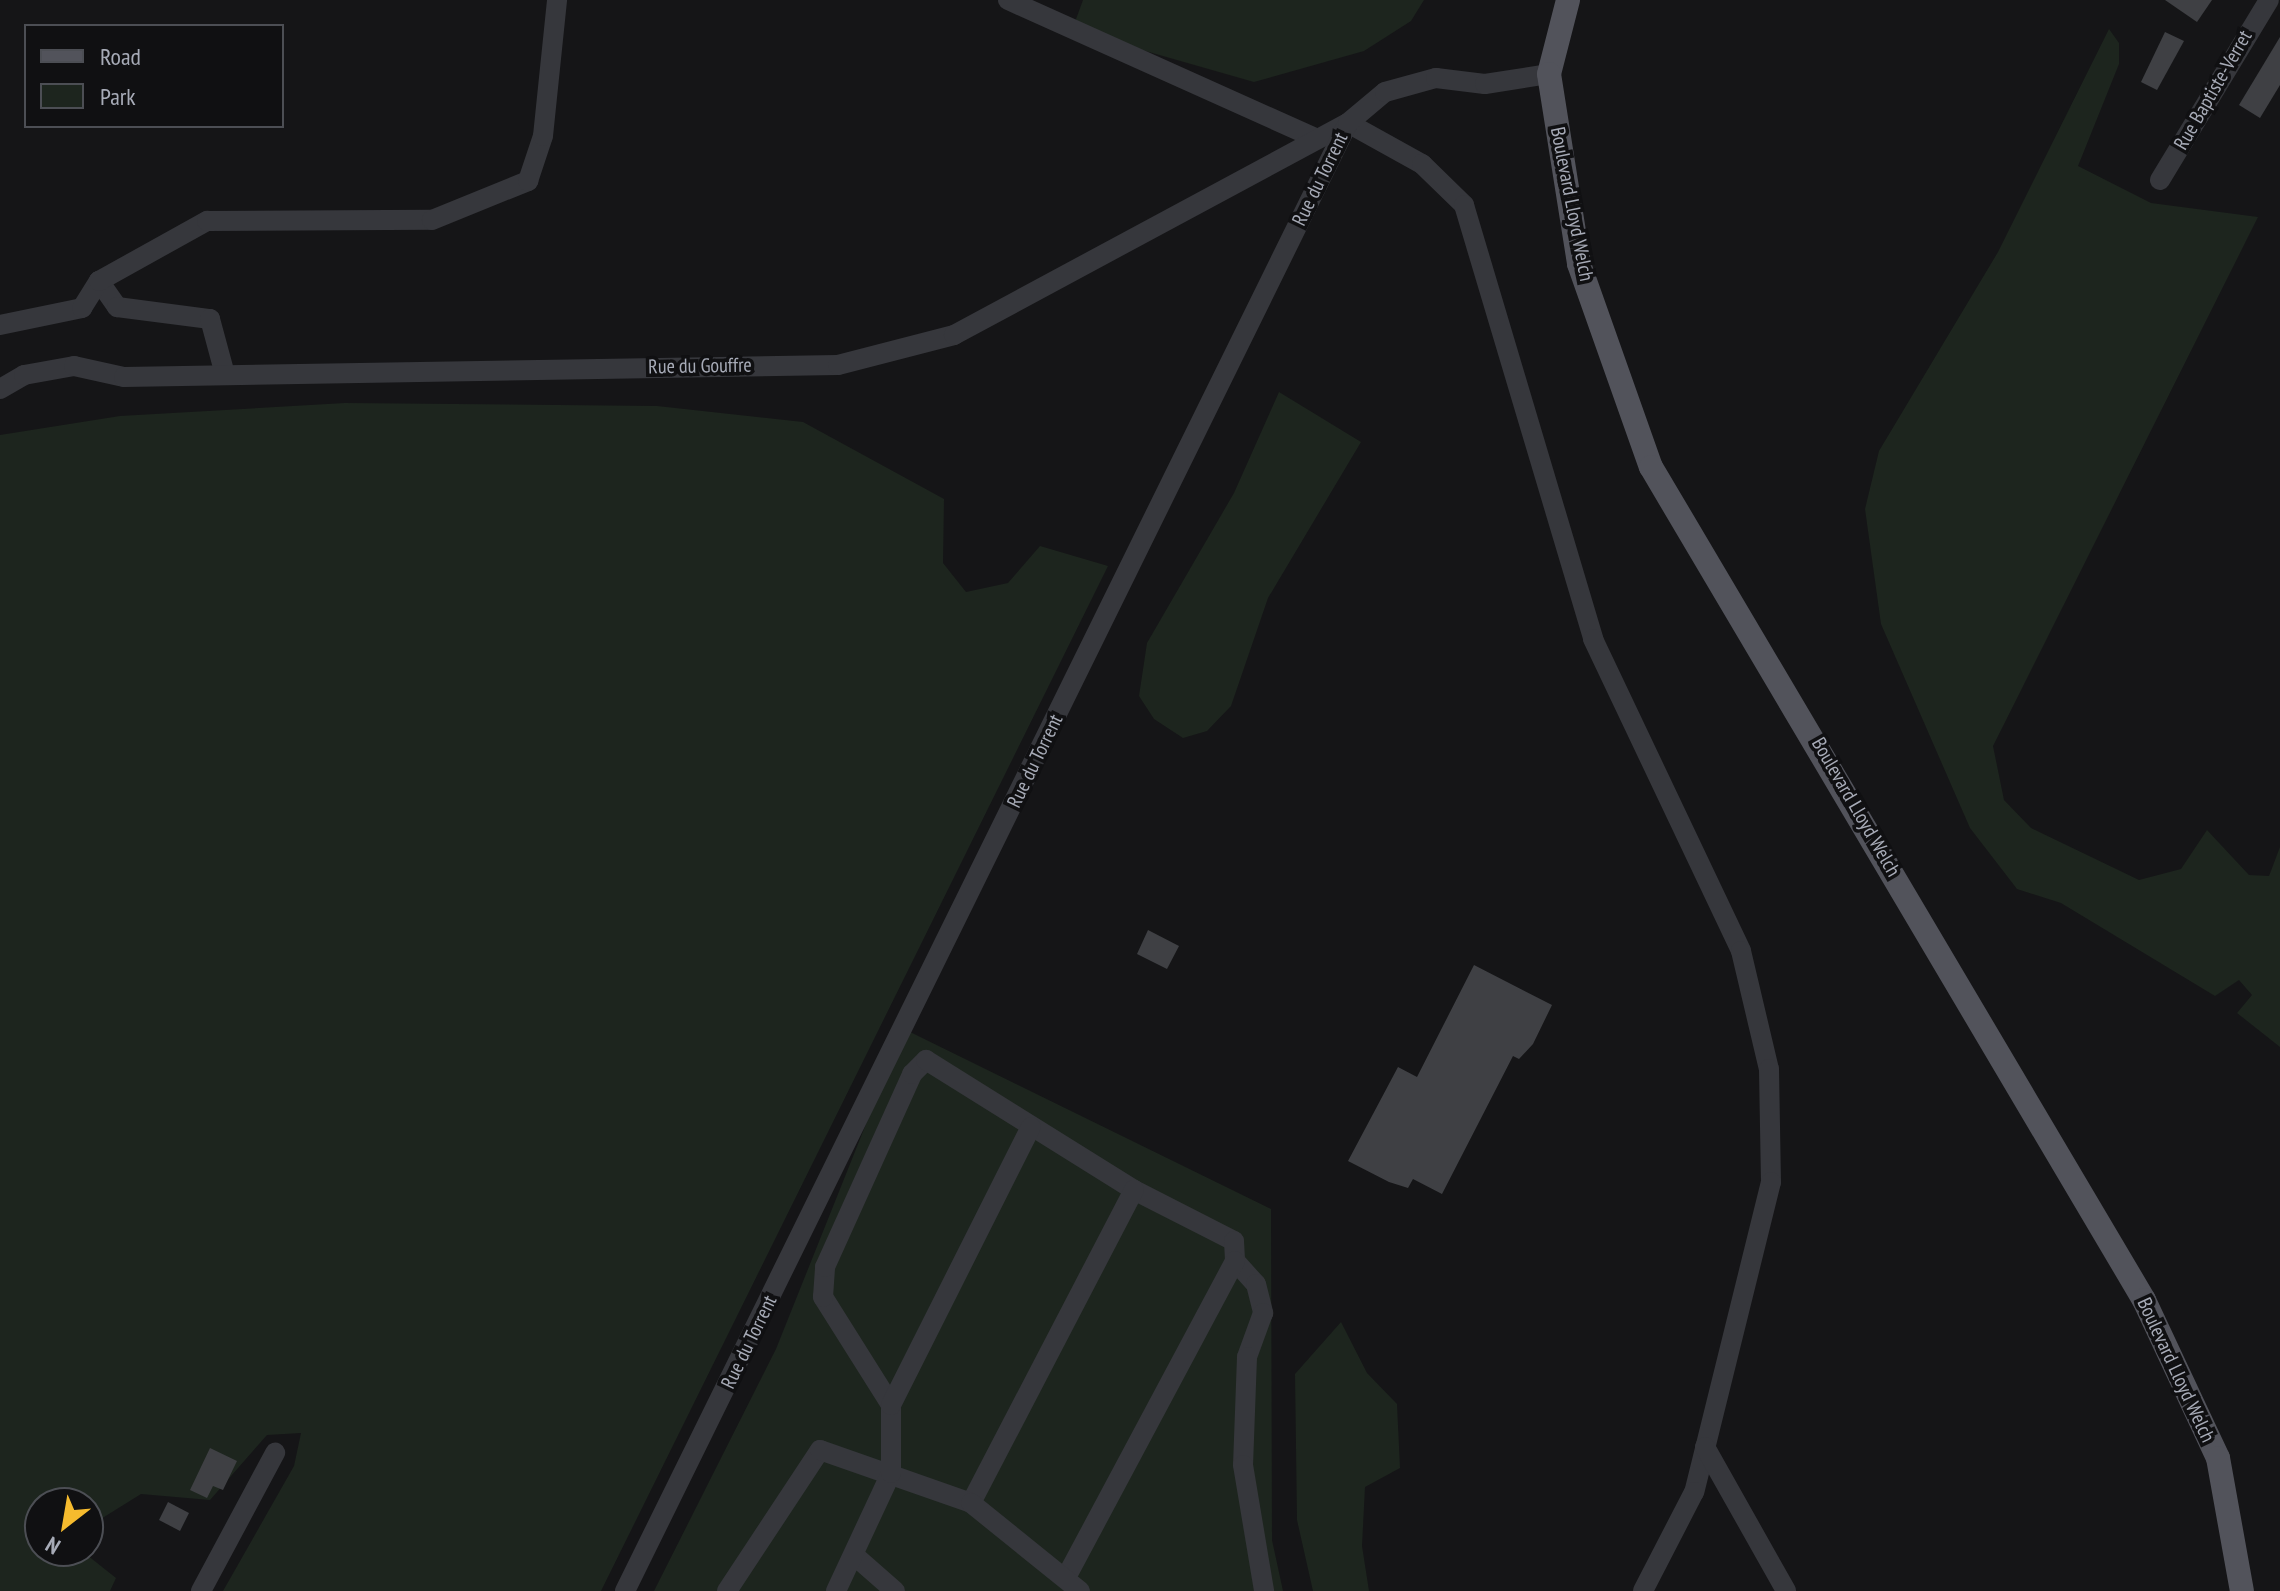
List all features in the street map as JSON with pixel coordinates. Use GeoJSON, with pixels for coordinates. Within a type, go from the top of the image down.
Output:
{"type":"FeatureCollection","features":[{"type":"Feature","properties":{"kind":"main road","name":"Boulevard Lloyd Welch"},"geometry":{"type":"LineString","coordinates":[[1568,0],[1549,74],[1579,264],[1651,467],[2144,1300],[2218,1458],[2242,1591]]}},
{"type":"Feature","properties":{"kind":"street"},"geometry":{"type":"LineString","coordinates":[[0,325],[62,317],[82,308],[99,281],[207,221],[432,220],[528,181],[543,136],[557,0]]}},
{"type":"Feature","properties":{"kind":"street"},"geometry":{"type":"LineString","coordinates":[[1008,0],[1317,139]]}},
{"type":"Feature","properties":{"kind":"street","name":"Rue Baptiste-Verret"},"geometry":{"type":"LineString","coordinates":[[2160,180],[2269,0]]}},
{"type":"Feature","properties":{"kind":"street","name":"Rue du Torrent"},"geometry":{"type":"LineString","coordinates":[[625,1591],[1348,123],[1385,92],[1436,78],[1485,84],[1549,74]]}},
{"type":"Feature","properties":{"kind":"street"},"geometry":{"type":"LineString","coordinates":[[1348,123],[1422,164],[1464,205],[1593,639],[1741,951],[1769,1069],[1771,1182],[1694,1492],[1643,1591]]}},
{"type":"Feature","properties":{"kind":"street","name":"Rue du Gouffre"},"geometry":{"type":"LineString","coordinates":[[0,389],[74,366],[124,377],[224,371],[838,365],[895,354],[954,335],[1348,123]]}},
{"type":"Feature","properties":{"kind":"street"},"geometry":{"type":"LineString","coordinates":[[99,281],[117,307],[210,319],[224,371]]}},
{"type":"Feature","properties":{"kind":"street"},"geometry":{"type":"LineString","coordinates":[[727,1591],[820,1450],[971,1503],[1074,1583],[1235,1261],[1234,1241],[1134,1190],[926,1060],[912,1074],[825,1267],[823,1297],[891,1405]]}},
{"type":"Feature","properties":{"kind":"street"},"geometry":{"type":"LineString","coordinates":[[836,1591],[855,1556],[891,1473],[891,1405],[1031,1127]]}},
{"type":"Feature","properties":{"kind":"street"},"geometry":{"type":"LineString","coordinates":[[971,1503],[1134,1190]]}},
{"type":"Feature","properties":{"kind":"street"},"geometry":{"type":"LineString","coordinates":[[1235,1261],[1256,1284],[1263,1313],[1247,1357],[1243,1465],[1264,1591]]}},
{"type":"Feature","properties":{"kind":"street"},"geometry":{"type":"LineString","coordinates":[[1705,1447],[1786,1591]]}},
{"type":"Feature","properties":{"kind":"street"},"geometry":{"type":"LineString","coordinates":[[201,1591],[275,1453]]}},
{"type":"Feature","properties":{"kind":"street"},"geometry":{"type":"LineString","coordinates":[[855,1556],[895,1591]]}},
{"type":"Feature","properties":{"kind":"green space"},"geometry":{"type":"Polygon","coordinates":[[[1083,0],[1424,0],[1411,21],[1364,51],[1254,82],[1072,30],[1083,0]]]}},
{"type":"Feature","properties":{"kind":"green space"},"geometry":{"type":"Polygon","coordinates":[[[2109,29],[2119,43],[2119,64],[2078,166],[2151,203],[2258,217],[1993,746],[2004,800],[2031,828],[2139,880],[2181,869],[2207,830],[2249,875],[2269,876],[2280,847],[2280,1047],[2237,1013],[2252,995],[2239,980],[2215,996],[2061,903],[2017,889],[1970,828],[1881,624],[1865,509],[1879,451],[1998,252],[2109,29]]]}},
{"type":"Feature","properties":{"kind":"green space"},"geometry":{"type":"Polygon","coordinates":[[[1279,392],[1361,442],[1268,598],[1231,706],[1207,731],[1183,738],[1154,719],[1139,696],[1147,643],[1234,493],[1279,392]]]}},
{"type":"Feature","properties":{"kind":"green space"},"geometry":{"type":"Polygon","coordinates":[[[345,403],[657,406],[803,422],[944,499],[943,563],[966,592],[1008,583],[1040,546],[1108,566],[601,1591],[223,1591],[294,1466],[301,1433],[267,1435],[210,1500],[141,1494],[104,1517],[104,1487],[24,1487],[24,1567],[102,1567],[116,1578],[110,1591],[0,1591],[0,435],[120,416],[345,403]]]}},
{"type":"Feature","properties":{"kind":"green space"},"geometry":{"type":"Polygon","coordinates":[[[904,1029],[1271,1209],[1272,1540],[1283,1591],[654,1591],[776,1349],[904,1029]]]}},
{"type":"Feature","properties":{"kind":"green space"},"geometry":{"type":"Polygon","coordinates":[[[1341,1322],[1367,1373],[1397,1404],[1400,1468],[1365,1487],[1362,1546],[1369,1591],[1313,1591],[1297,1520],[1295,1374],[1341,1322]]]}},
{"type":"Feature","properties":{"kind":"building"},"geometry":{"type":"Polygon","coordinates":[[[2165,0],[2212,0],[2197,22],[2165,0]]]}},
{"type":"Feature","properties":{"kind":"building"},"geometry":{"type":"Polygon","coordinates":[[[2165,32],[2184,41],[2157,90],[2141,82],[2165,32]]]}},
{"type":"Feature","properties":{"kind":"building"},"geometry":{"type":"Polygon","coordinates":[[[2280,37],[2280,85],[2260,118],[2239,105],[2280,37]]]}},
{"type":"Feature","properties":{"kind":"building"},"geometry":{"type":"Polygon","coordinates":[[[1148,930],[1179,946],[1167,969],[1137,954],[1148,930]]]}},
{"type":"Feature","properties":{"kind":"building"},"geometry":{"type":"Polygon","coordinates":[[[1474,965],[1552,1005],[1533,1044],[1519,1059],[1513,1056],[1442,1194],[1413,1179],[1408,1188],[1389,1182],[1348,1161],[1398,1067],[1417,1077],[1474,965]]]}},
{"type":"Feature","properties":{"kind":"building"},"geometry":{"type":"Polygon","coordinates":[[[210,1448],[237,1461],[223,1490],[213,1486],[207,1498],[190,1490],[210,1448]]]}},
{"type":"Feature","properties":{"kind":"building"},"geometry":{"type":"Polygon","coordinates":[[[168,1502],[189,1513],[180,1531],[159,1520],[168,1502]]]}}]}
